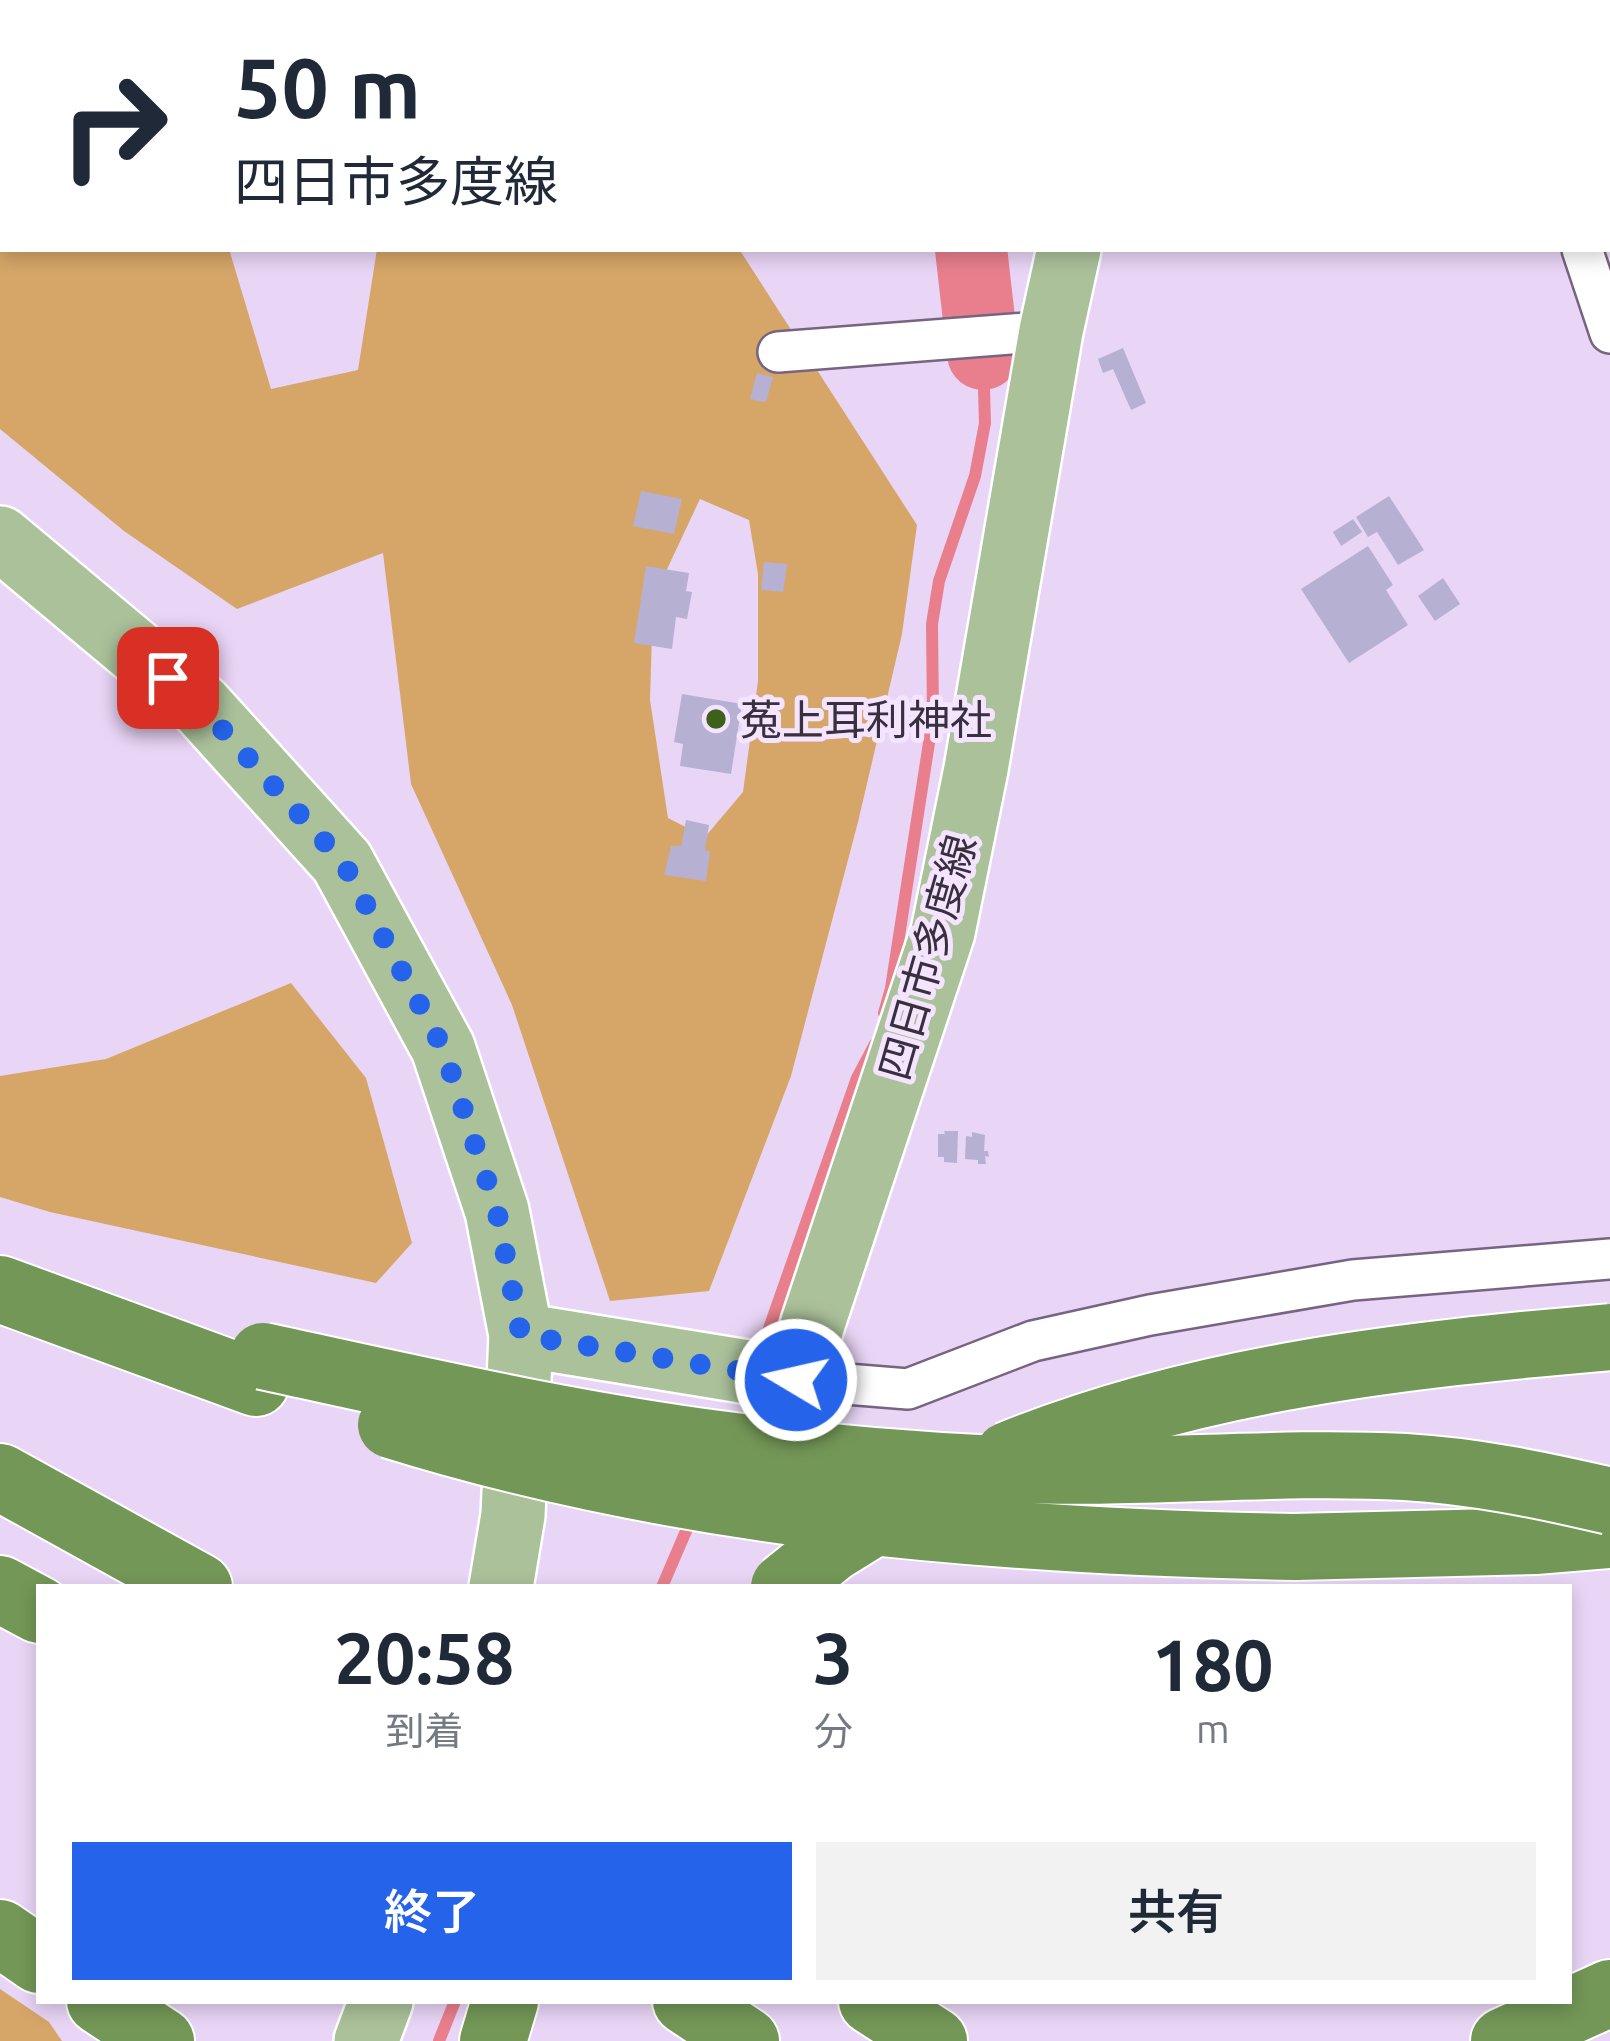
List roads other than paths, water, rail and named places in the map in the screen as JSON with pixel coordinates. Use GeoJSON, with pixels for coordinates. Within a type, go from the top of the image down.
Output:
{"type":"FeatureCollection","features":[{"type":"Feature","properties":{"kind":"highway"},"geometry":{"type":"LineString","coordinates":[[0,1288],[260,1370],[408,1430],[558,1469],[710,1499],[852,1520],[1136,1544],[1294,1547],[1610,1535]]}},
{"type":"Feature","properties":{"kind":"highway"},"geometry":{"type":"LineString","coordinates":[[788,1584],[831,1549],[939,1483],[1063,1433],[1188,1395],[1333,1367],[1610,1337]]}},
{"type":"Feature","properties":{"kind":"highway"},"geometry":{"type":"LineString","coordinates":[[260,1370],[722,1444],[859,1461],[1118,1472],[1405,1467],[1484,1475],[1610,1501]]}},
{"type":"Feature","properties":{"kind":"highway"},"geometry":{"type":"LineString","coordinates":[[0,1477],[194,1584]]}},
{"type":"Feature","properties":{"kind":"highway"},"geometry":{"type":"LineString","coordinates":[[0,1588],[36,1608]]}},
{"type":"Feature","properties":{"kind":"highway"},"geometry":{"type":"LineString","coordinates":[[0,1934],[36,1958]]}},
{"type":"Feature","properties":{"kind":"highway"},"geometry":{"type":"LineString","coordinates":[[1504,2041],[1610,1993]]}},
{"type":"Feature","properties":{"kind":"highway"},"geometry":{"type":"LineString","coordinates":[[105,2004],[161,2041]]}},
{"type":"Feature","properties":{"kind":"highway"},"geometry":{"type":"LineString","coordinates":[[493,2041],[505,2004]]}},
{"type":"Feature","properties":{"kind":"highway"},"geometry":{"type":"LineString","coordinates":[[690,2004],[746,2041]]}},
{"type":"Feature","properties":{"kind":"highway"},"geometry":{"type":"LineString","coordinates":[[877,2004],[934,2041]]}},
{"type":"Feature","properties":{"kind":"main road","name":"四日市多度線"},"geometry":{"type":"LineString","coordinates":[[796,1380],[943,932],[976,769],[1033,332],[1069,252]]}},
{"type":"Feature","properties":{"kind":"main road"},"geometry":{"type":"LineString","coordinates":[[0,538],[201,706],[343,862],[443,1048],[497,1211],[521,1335],[513,1515],[502,1584]]}},
{"type":"Feature","properties":{"kind":"main road"},"geometry":{"type":"LineString","coordinates":[[521,1335],[796,1380]]}},
{"type":"Feature","properties":{"kind":"main road"},"geometry":{"type":"LineString","coordinates":[[366,2041],[380,2004]]}},
{"type":"Feature","properties":{"kind":"street"},"geometry":{"type":"LineString","coordinates":[[1583,252],[1610,333]]}},
{"type":"Feature","properties":{"kind":"street"},"geometry":{"type":"LineString","coordinates":[[778,352],[1033,332]]}},
{"type":"Feature","properties":{"kind":"street"},"geometry":{"type":"LineString","coordinates":[[796,1380],[908,1389],[1033,1341],[1150,1315],[1353,1280],[1610,1259]]}},
{"type":"Feature","properties":{"kind":"waterway"},"geometry":{"type":"LineString","coordinates":[[971,252],[983,354]]}},
{"type":"Feature","properties":{"kind":"waterway"},"geometry":{"type":"LineString","coordinates":[[884,1013],[933,717],[932,624],[939,581],[975,476],[985,423],[983,354]]}},
{"type":"Feature","properties":{"kind":"waterway"},"geometry":{"type":"LineString","coordinates":[[759,1357],[857,1078],[875,1044]]}},
{"type":"Feature","properties":{"kind":"waterway"},"geometry":{"type":"LineString","coordinates":[[663,1584],[692,1517]]}},
{"type":"Feature","properties":{"kind":"waterway"},"geometry":{"type":"LineString","coordinates":[[439,2041],[454,2004]]}},
{"type":"Feature","properties":{"kind":"place","name":"菟上耳利神社"},"geometry":{"type":"Point","coordinates":[716,719]}}]}
